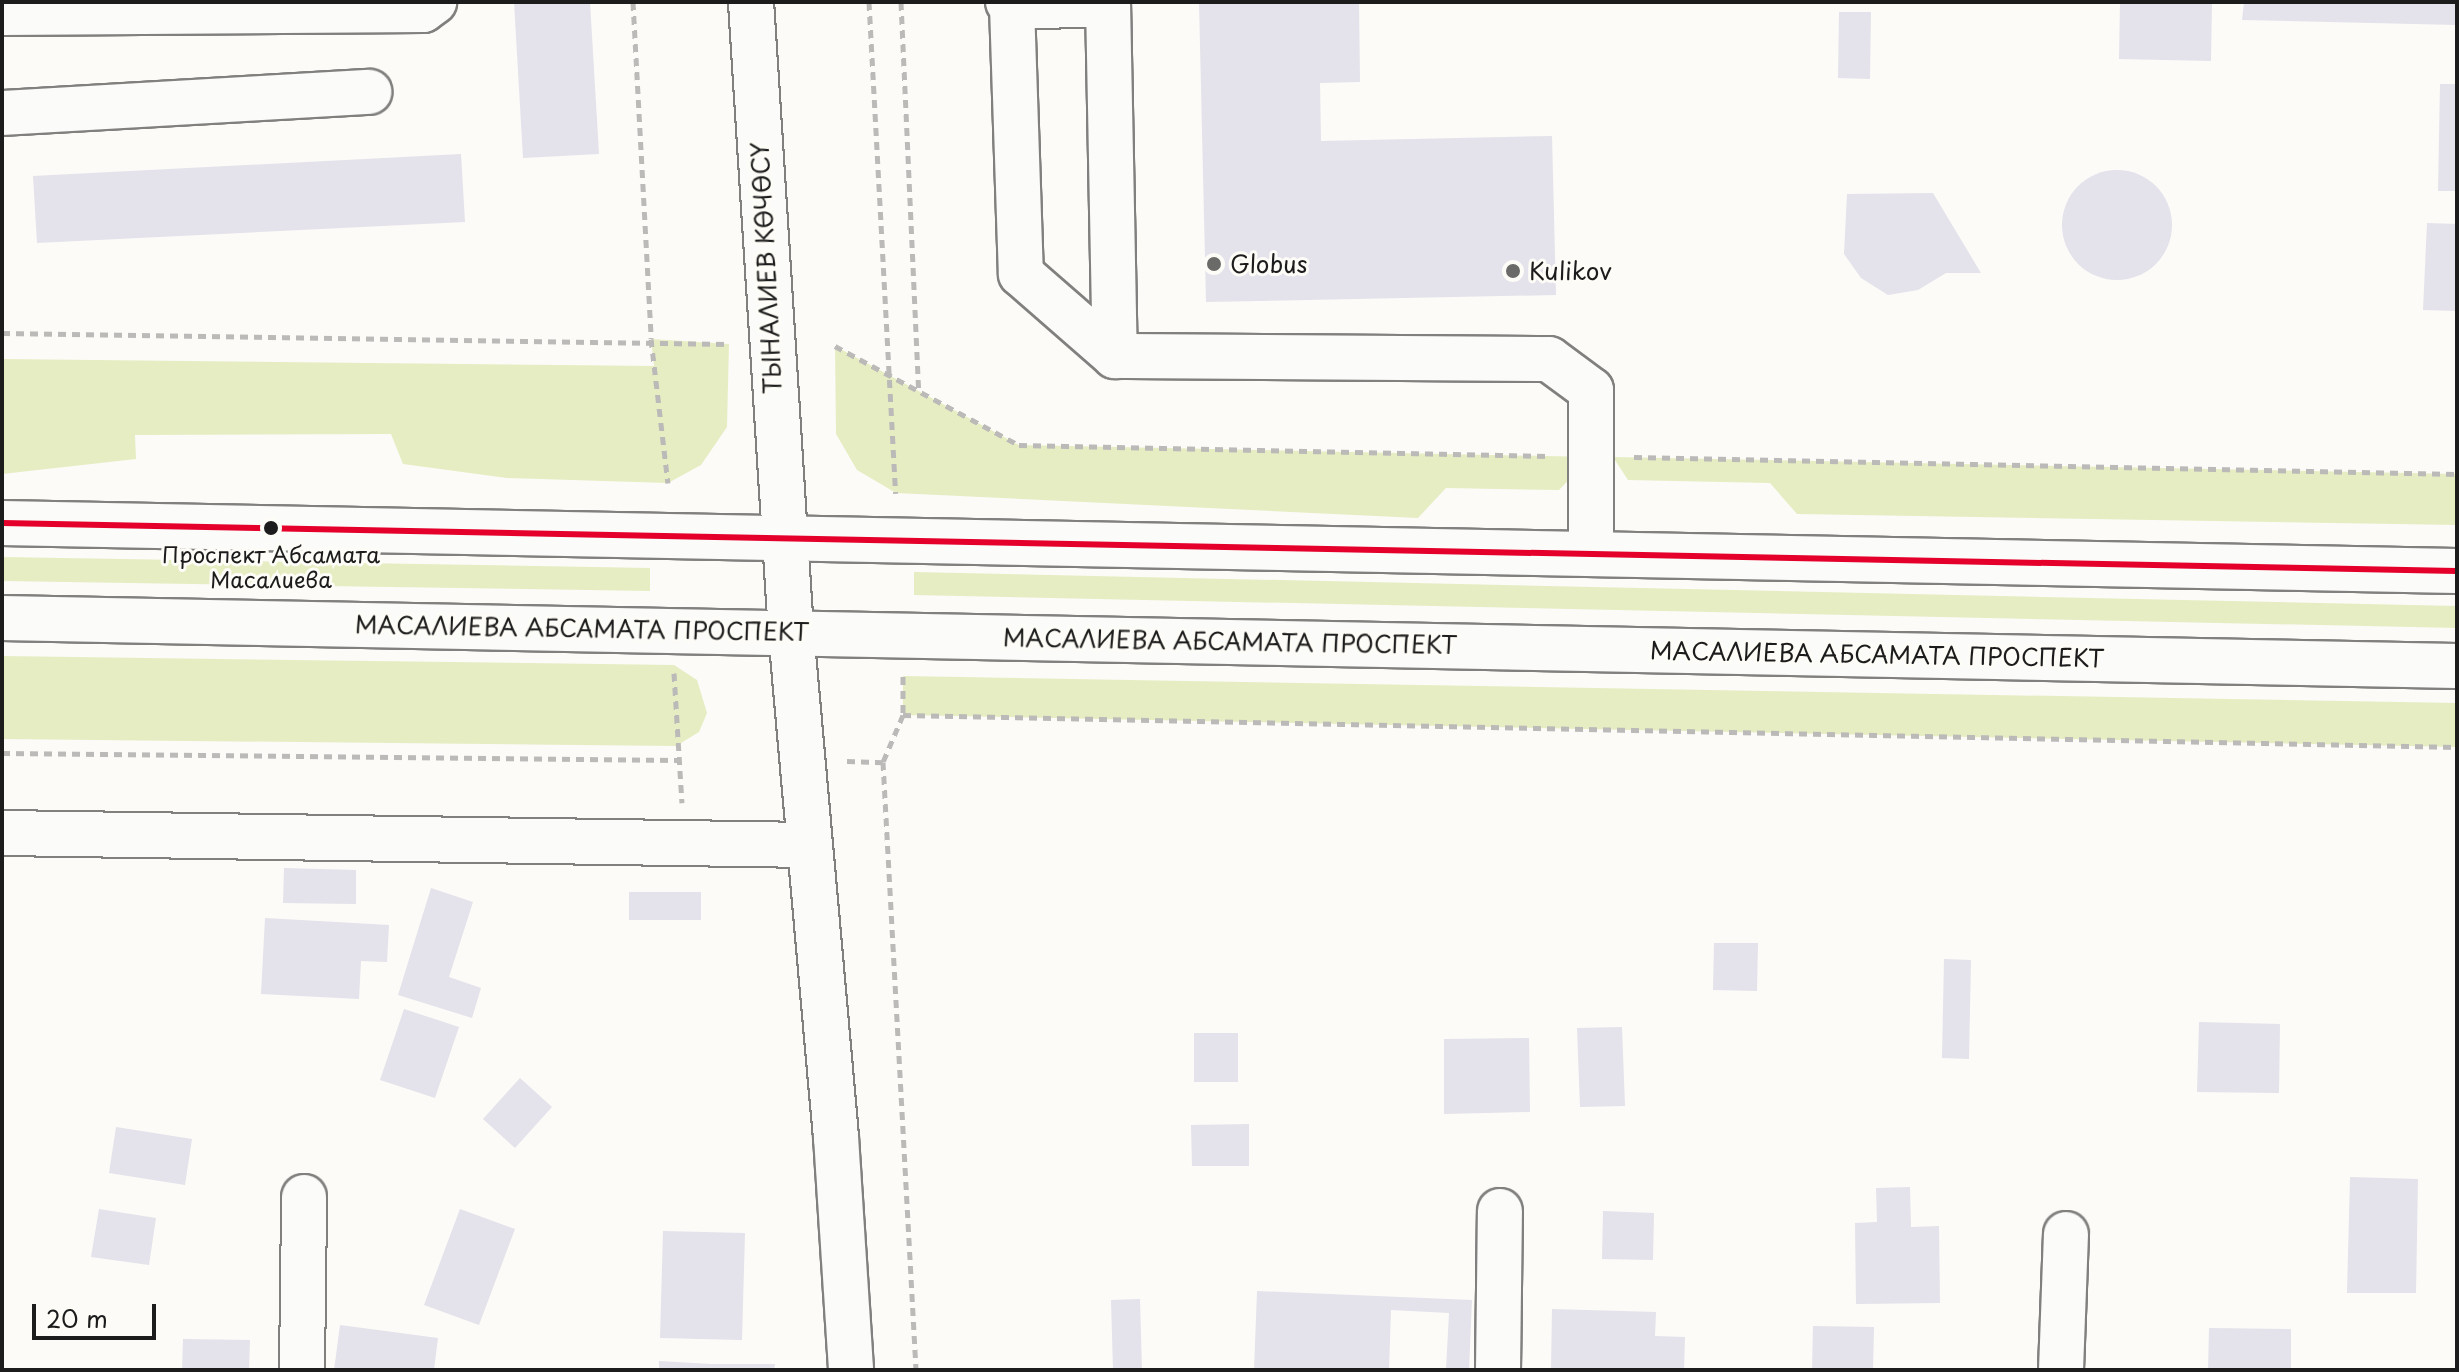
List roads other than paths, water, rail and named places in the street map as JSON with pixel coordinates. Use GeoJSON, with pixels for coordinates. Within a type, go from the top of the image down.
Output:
{"type":"FeatureCollection","features":[{"type":"Feature","properties":{"kind":"main road"},"geometry":{"type":"LineString","coordinates":[[2,13],[423,10],[434,2]]}},
{"type":"Feature","properties":{"kind":"main road","name":"ТЫНАЛИЕВ КӨЧӨСҮ"},"geometry":{"type":"LineString","coordinates":[[751,2],[782,535],[851,1370]]}},
{"type":"Feature","properties":{"kind":"main road"},"geometry":{"type":"LineString","coordinates":[[1115,356],[1108,4],[1010,4],[1021,274],[1115,356],[1549,359],[1591,390],[1591,554]]}},
{"type":"Feature","properties":{"kind":"main road"},"geometry":{"type":"LineString","coordinates":[[2,113],[369,92]]}},
{"type":"Feature","properties":{"kind":"main road"},"geometry":{"type":"LineString","coordinates":[[2,523],[782,535],[2457,571]]}},
{"type":"Feature","properties":{"kind":"main road","name":"МАСАЛИЕВА АБСАМАТА ПРОСПЕКТ"},"geometry":{"type":"LineString","coordinates":[[2,618],[2457,666]]}},
{"type":"Feature","properties":{"kind":"main road"},"geometry":{"type":"LineString","coordinates":[[2,833],[809,845]]}},
{"type":"Feature","properties":{"kind":"main road"},"geometry":{"type":"LineString","coordinates":[[302,1370],[304,1197]]}},
{"type":"Feature","properties":{"kind":"main road"},"geometry":{"type":"LineString","coordinates":[[1498,1370],[1500,1211]]}},
{"type":"Feature","properties":{"kind":"main road"},"geometry":{"type":"LineString","coordinates":[[2061,1370],[2066,1234]]}},
{"type":"Feature","properties":{"kind":"place","name":"Globus"},"geometry":{"type":"Point","coordinates":[1214,264]}},
{"type":"Feature","properties":{"kind":"place","name":"Kulikov"},"geometry":{"type":"Point","coordinates":[1513,271]}},
{"type":"Feature","properties":{"kind":"place","name":"Проспект Абсамата Масалиева"},"geometry":{"type":"Point","coordinates":[271,528]}}]}
